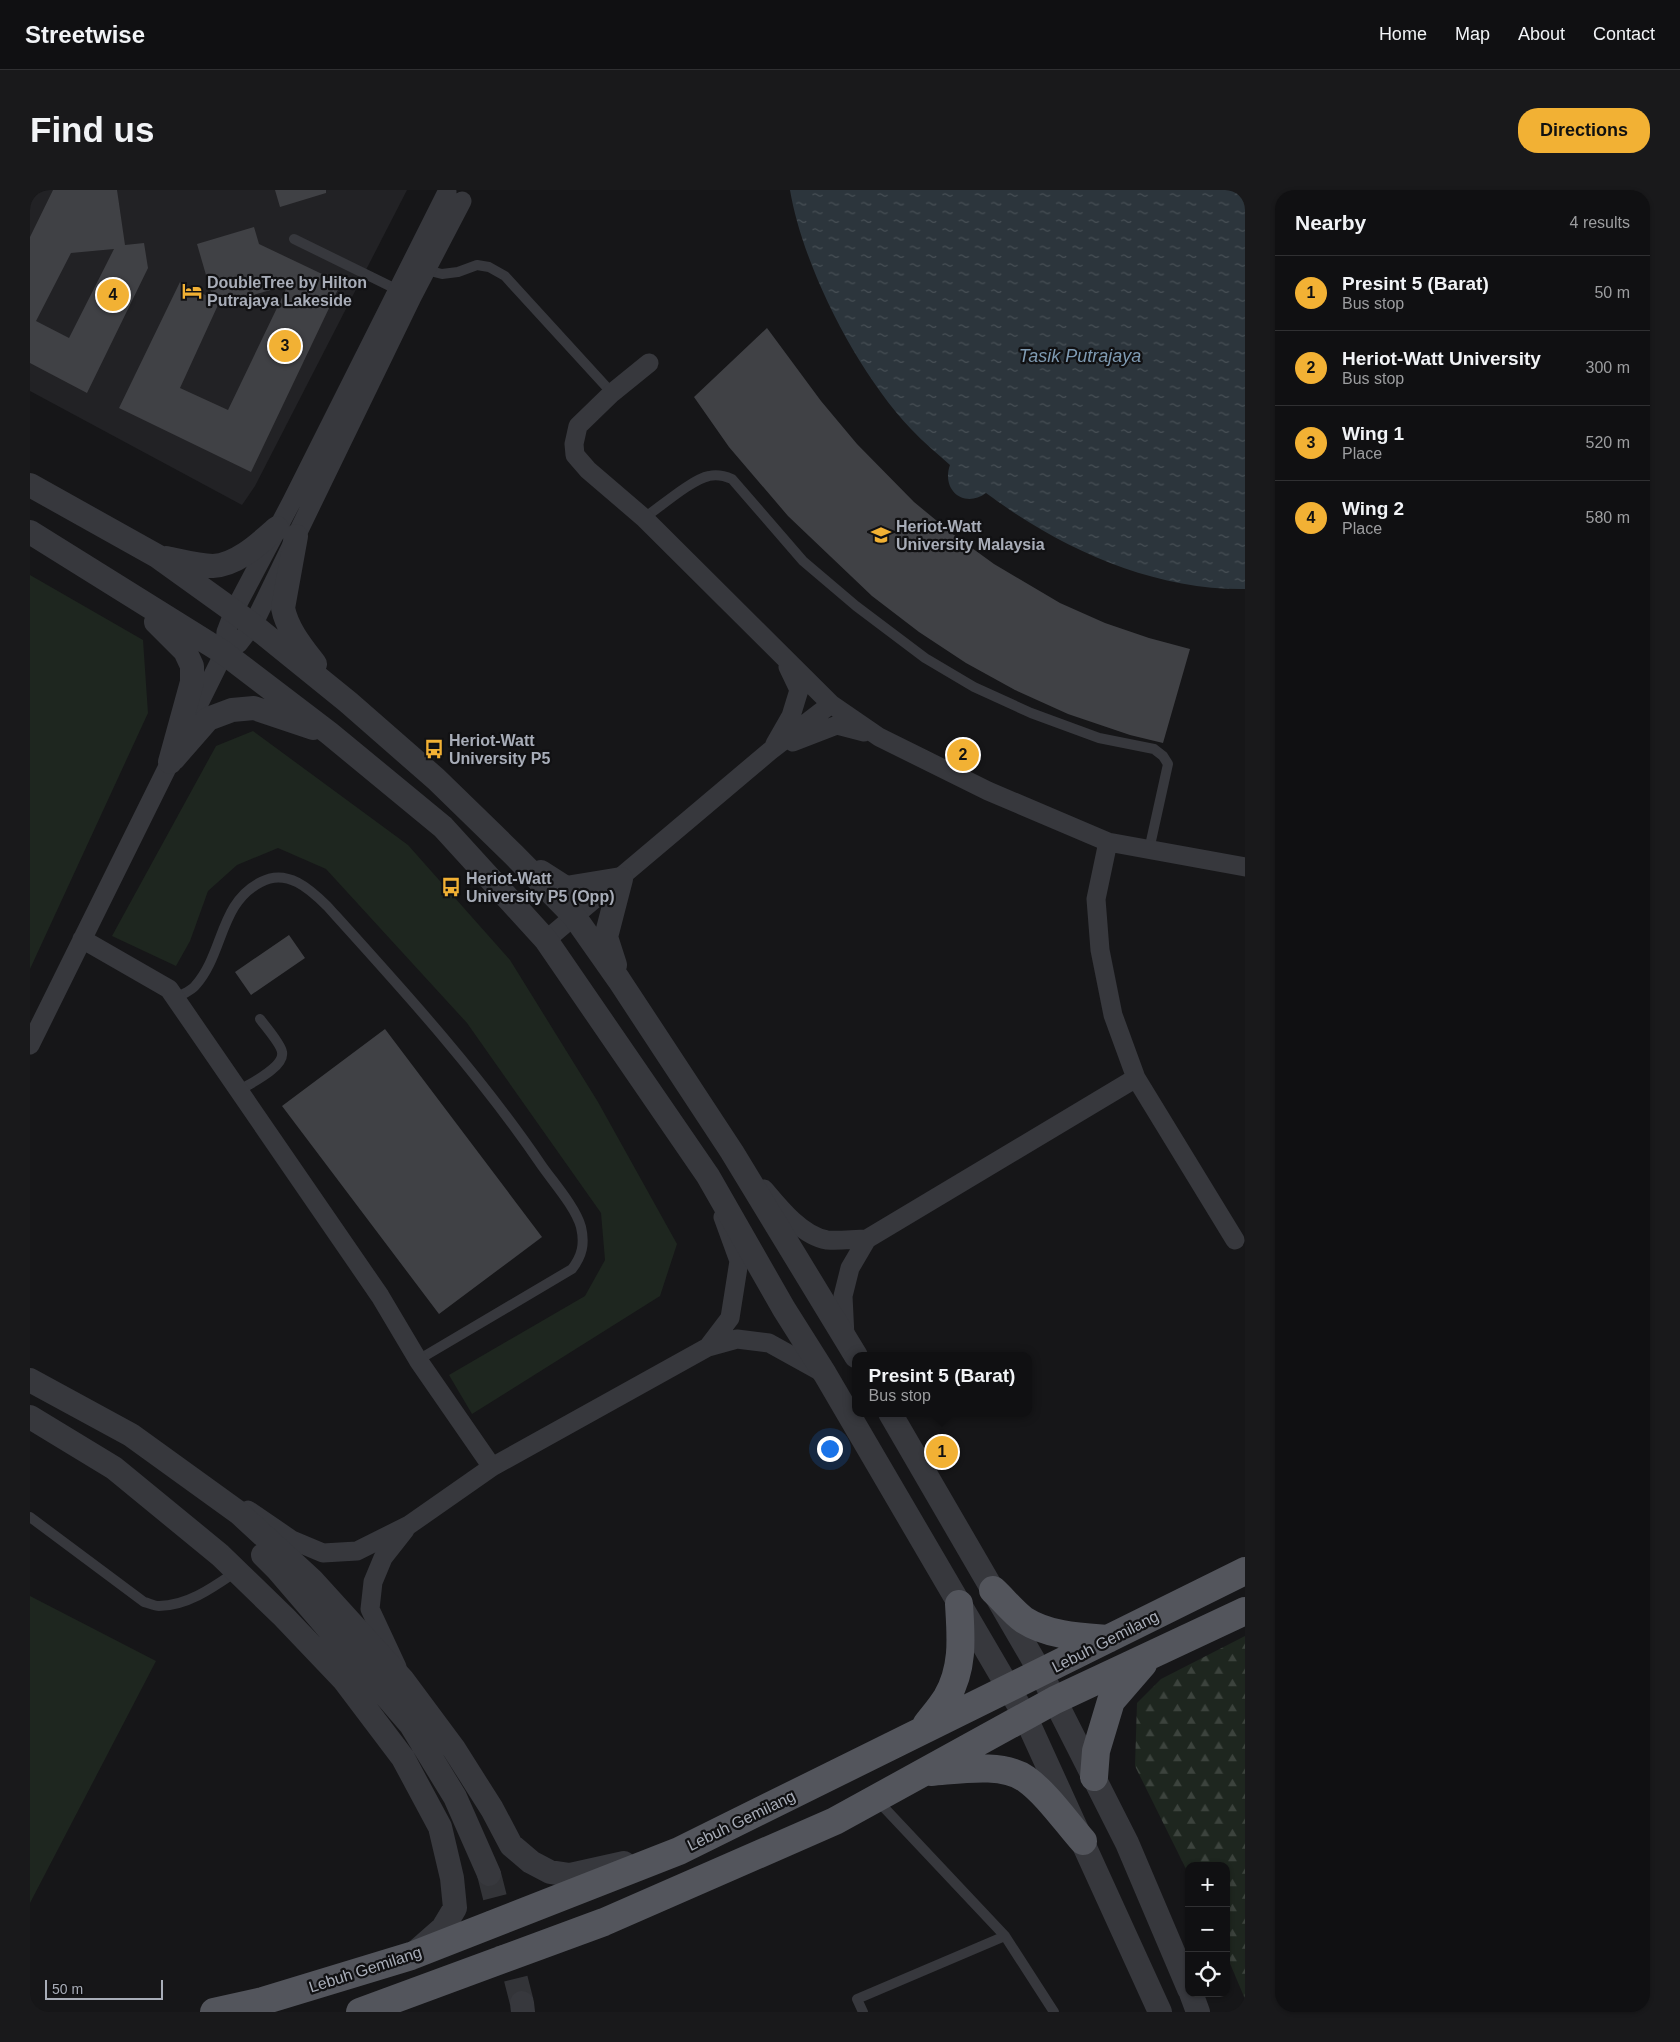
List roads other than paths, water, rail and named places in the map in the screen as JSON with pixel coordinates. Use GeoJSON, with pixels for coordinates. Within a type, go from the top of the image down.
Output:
{"type":"FeatureCollection","features":[{"type":"Feature","properties":{"kind":"main road","name":"Lebuh Gemilang"},"geometry":{"type":"LineString","coordinates":[[214,2012],[262,2001],[411,1956],[679,1851],[1245,1571]]}},
{"type":"Feature","properties":{"kind":"main road"},"geometry":{"type":"LineString","coordinates":[[993,1590],[1025,1620],[1033,1624],[1071,1637],[1108,1639]]}},
{"type":"Feature","properties":{"kind":"main road"},"geometry":{"type":"LineString","coordinates":[[922,1730],[947,1697],[957,1677],[962,1649],[959,1604]]}},
{"type":"Feature","properties":{"kind":"main road","name":"Lebuh Gemilang"},"geometry":{"type":"LineString","coordinates":[[360,2012],[604,1922],[835,1821],[1055,1700],[1245,1610]]}},
{"type":"Feature","properties":{"kind":"main road"},"geometry":{"type":"LineString","coordinates":[[1094,1777],[1096,1751],[1111,1701],[1149,1657]]}},
{"type":"Feature","properties":{"kind":"main road"},"geometry":{"type":"LineString","coordinates":[[922,1773],[983,1768],[1010,1772],[1025,1779],[1083,1841]]}},
{"type":"Feature","properties":{"kind":"street"},"geometry":{"type":"LineString","coordinates":[[405,294],[426,270],[456,193]]}},
{"type":"Feature","properties":{"kind":"street"},"geometry":{"type":"LineString","coordinates":[[224,653],[239,643],[253,625],[287,532],[456,193]]}},
{"type":"Feature","properties":{"kind":"street"},"geometry":{"type":"LineString","coordinates":[[649,363],[612,393],[578,426],[574,444],[575,455],[588,470],[644,518],[831,704],[879,737],[988,791],[1108,842],[1245,867]]}},
{"type":"Feature","properties":{"kind":"street"},"geometry":{"type":"LineString","coordinates":[[30,485],[157,556],[253,625],[348,702],[436,779],[574,916],[619,980],[732,1152],[851,1346]]}},
{"type":"Feature","properties":{"kind":"street"},"geometry":{"type":"LineString","coordinates":[[30,532],[224,653],[329,733],[443,827],[546,940],[708,1176],[784,1310],[825,1374],[1025,1716],[1160,2012]]}},
{"type":"Feature","properties":{"kind":"street"},"geometry":{"type":"LineString","coordinates":[[157,556],[191,564],[214,566],[234,560],[287,532]]}},
{"type":"Feature","properties":{"kind":"street"},"geometry":{"type":"LineString","coordinates":[[30,1044],[224,653],[226,632],[234,611],[287,532]]}},
{"type":"Feature","properties":{"kind":"street"},"geometry":{"type":"LineString","coordinates":[[287,532],[283,608],[285,618],[298,642],[348,702]]}},
{"type":"Feature","properties":{"kind":"street"},"geometry":{"type":"LineString","coordinates":[[87,566],[168,633],[185,651],[192,666],[192,682],[170,762]]}},
{"type":"Feature","properties":{"kind":"street"},"geometry":{"type":"LineString","coordinates":[[770,752],[791,716],[799,690],[782,654]]}},
{"type":"Feature","properties":{"kind":"street"},"geometry":{"type":"LineString","coordinates":[[546,940],[770,752],[831,704]]}},
{"type":"Feature","properties":{"kind":"street"},"geometry":{"type":"LineString","coordinates":[[170,762],[208,719],[232,710],[254,708],[329,733]]}},
{"type":"Feature","properties":{"kind":"street"},"geometry":{"type":"LineString","coordinates":[[770,752],[837,725],[879,737]]}},
{"type":"Feature","properties":{"kind":"street"},"geometry":{"type":"LineString","coordinates":[[1108,842],[1096,899],[1100,950],[1113,1015],[1136,1078],[1235,1240]]}},
{"type":"Feature","properties":{"kind":"street"},"geometry":{"type":"LineString","coordinates":[[514,855],[566,888],[621,879]]}},
{"type":"Feature","properties":{"kind":"street"},"geometry":{"type":"LineString","coordinates":[[619,980],[606,937],[621,879]]}},
{"type":"Feature","properties":{"kind":"street"},"geometry":{"type":"LineString","coordinates":[[82,940],[169,989],[380,1296],[418,1360],[492,1467]]}},
{"type":"Feature","properties":{"kind":"street"},"geometry":{"type":"LineString","coordinates":[[732,1152],[789,1218],[817,1238],[829,1240],[866,1239],[1136,1078]]}},
{"type":"Feature","properties":{"kind":"street"},"geometry":{"type":"LineString","coordinates":[[708,1176],[739,1261],[730,1318],[708,1347]]}},
{"type":"Feature","properties":{"kind":"street"},"geometry":{"type":"LineString","coordinates":[[851,1346],[843,1296],[850,1268],[866,1239]]}},
{"type":"Feature","properties":{"kind":"street"},"geometry":{"type":"LineString","coordinates":[[30,1381],[190,1467],[292,1540],[323,1553],[357,1551],[409,1525],[492,1467],[708,1347],[737,1340],[769,1343],[825,1374]]}},
{"type":"Feature","properties":{"kind":"street"},"geometry":{"type":"LineString","coordinates":[[30,1381],[133,1450],[219,1514],[277,1568],[411,1725],[454,1797],[489,1874]]}},
{"type":"Feature","properties":{"kind":"street"},"geometry":{"type":"LineString","coordinates":[[30,1417],[168,1502],[221,1540],[333,1634]]}},
{"type":"Feature","properties":{"kind":"street"},"geometry":{"type":"LineString","coordinates":[[892,1417],[1041,1673],[1126,1843],[1185,1980]]}},
{"type":"Feature","properties":{"kind":"street"},"geometry":{"type":"LineString","coordinates":[[131,1435],[239,1513],[312,1580],[402,1678],[454,1748],[492,1809],[511,1845],[532,1862],[550,1872],[570,1875],[679,1851]]}},
{"type":"Feature","properties":{"kind":"street"},"geometry":{"type":"LineString","coordinates":[[114,1468],[220,1554],[284,1617],[344,1680],[403,1758],[440,1827],[452,1878],[455,1908],[443,1928],[411,1956]]}},
{"type":"Feature","properties":{"kind":"street"},"geometry":{"type":"LineString","coordinates":[[402,1678],[370,1609],[373,1582],[383,1558],[409,1525]]}},
{"type":"Feature","properties":{"kind":"street"},"geometry":{"type":"LineString","coordinates":[[1192,1997],[1198,2012]]}},
{"type":"Feature","properties":{"kind":"lane"},"geometry":{"type":"LineString","coordinates":[[294,239],[405,294]]}},
{"type":"Feature","properties":{"kind":"lane"},"geometry":{"type":"LineString","coordinates":[[426,270],[442,274],[458,272],[477,265],[489,267],[506,276],[612,393]]}},
{"type":"Feature","properties":{"kind":"lane"},"geometry":{"type":"LineString","coordinates":[[644,518],[697,481],[708,476],[720,475],[732,479],[804,561],[856,606],[925,658],[978,689],[1030,713],[1099,738],[1154,749],[1164,756],[1168,764],[1149,850]]}},
{"type":"Feature","properties":{"kind":"lane"},"geometry":{"type":"LineString","coordinates":[[176,998],[195,987],[206,970],[236,902],[250,887],[267,879],[280,876],[296,881],[310,889],[327,906],[426,1014],[510,1119],[570,1206],[581,1225],[584,1242],[581,1258],[572,1269],[418,1360]]}},
{"type":"Feature","properties":{"kind":"lane"},"geometry":{"type":"LineString","coordinates":[[240,1090],[278,1066],[282,1059],[282,1050],[260,1019]]}},
{"type":"Feature","properties":{"kind":"lane"},"geometry":{"type":"LineString","coordinates":[[30,1517],[138,1598],[158,1606],[176,1604],[207,1592],[237,1572]]}},
{"type":"Feature","properties":{"kind":"lane"},"geometry":{"type":"LineString","coordinates":[[876,1798],[1006,1936],[1054,2012]]}},
{"type":"Feature","properties":{"kind":"lane"},"geometry":{"type":"LineString","coordinates":[[863,2012],[856,1999],[1006,1936]]}},
{"type":"Feature","properties":{"kind":"water","name":"Tasik Putrajaya"},"geometry":{"type":"Polygon","coordinates":[[[790,190],[1245,190],[1245,589],[1175,582],[1141,574],[1076,548],[1044,531],[986,493],[970,499],[956,494],[949,482],[950,465],[916,434],[891,406],[852,349],[835,317],[807,252],[790,190]]]}},
{"type":"Feature","properties":{"kind":"tunnel"},"geometry":{"type":"LineString","coordinates":[[489,1874],[522,2003]]}},
{"type":"Feature","properties":{"kind":"place","name":"DoubleTree by Hilton Putrajaya Lakeside"},"geometry":{"type":"Point","coordinates":[192,291]}},
{"type":"Feature","properties":{"kind":"place","name":"Wing 2"},"geometry":{"type":"Point","coordinates":[113,295]}},
{"type":"Feature","properties":{"kind":"place","name":"Wing 1"},"geometry":{"type":"Point","coordinates":[285,346]}},
{"type":"Feature","properties":{"kind":"place","name":"Heriot-Watt University Malaysia"},"geometry":{"type":"Point","coordinates":[881,535]}},
{"type":"Feature","properties":{"kind":"place","name":"Heriot-Watt University P5"},"geometry":{"type":"Point","coordinates":[434,749]}},
{"type":"Feature","properties":{"kind":"place","name":"Heriot-Watt University"},"geometry":{"type":"Point","coordinates":[963,755]}},
{"type":"Feature","properties":{"kind":"place","name":"Heriot-Watt University P5 (Opp)"},"geometry":{"type":"Point","coordinates":[451,887]}},
{"type":"Feature","properties":{"kind":"place","name":"Presint 5 (Barat)"},"geometry":{"type":"Point","coordinates":[942,1452]}}]}
